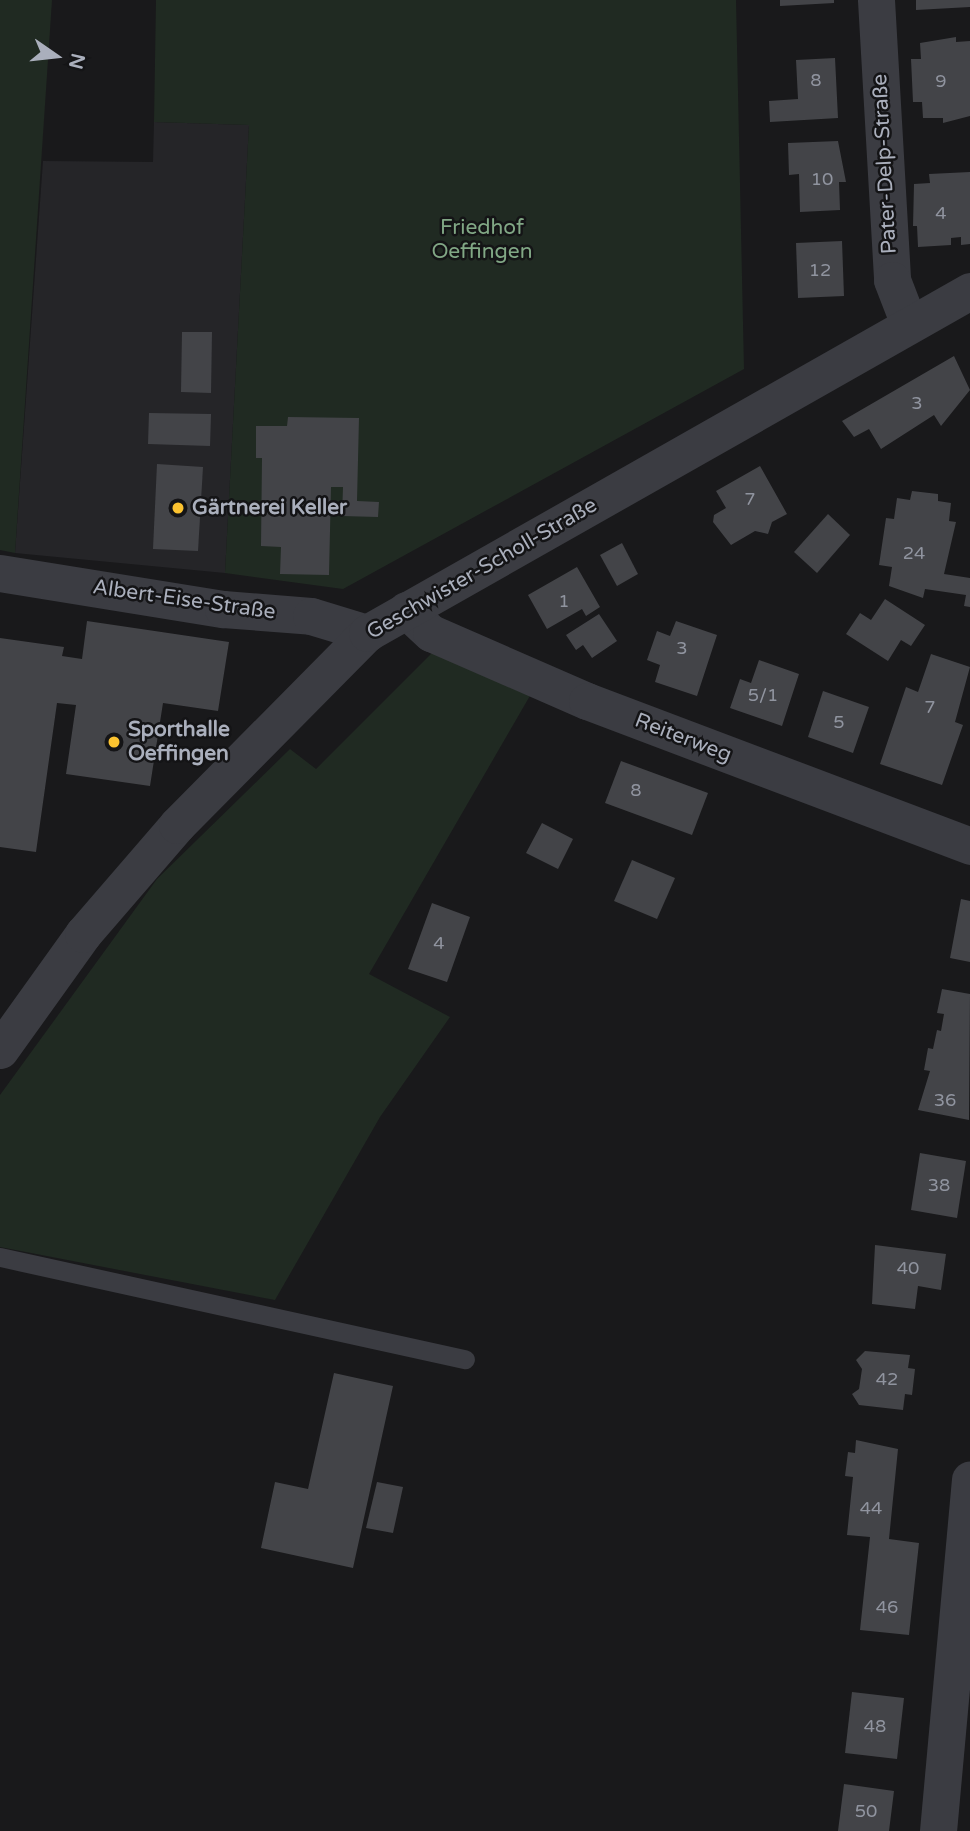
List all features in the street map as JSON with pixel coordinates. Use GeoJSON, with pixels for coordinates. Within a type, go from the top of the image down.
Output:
{"type":"FeatureCollection","features":[{"type":"Feature","properties":{"kind":"street","name":"Pater-Delp-Straße"},"geometry":{"type":"LineString","coordinates":[[876,0],[892,280],[909,324]]}},
{"type":"Feature","properties":{"kind":"street","name":"Geschwister-Scholl-Straße"},"geometry":{"type":"LineString","coordinates":[[0,1050],[83,934],[177,825],[367,633],[970,291]]}},
{"type":"Feature","properties":{"kind":"street","name":"Albert-Eise-Straße"},"geometry":{"type":"LineString","coordinates":[[0,573],[223,609],[311,616],[367,633]]}},
{"type":"Feature","properties":{"kind":"street","name":"Reiterweg"},"geometry":{"type":"LineString","coordinates":[[406,611],[431,633],[587,701],[970,846]]}},
{"type":"Feature","properties":{"kind":"street"},"geometry":{"type":"LineString","coordinates":[[938,1831],[970,1479]]}},
{"type":"Feature","properties":{"kind":"lane"},"geometry":{"type":"LineString","coordinates":[[0,1257],[465,1359]]}},
{"type":"Feature","properties":{"kind":"shaded area"},"geometry":{"type":"Polygon","coordinates":[[[154,122],[249,125],[225,573],[15,553],[43,161],[153,162],[154,122]]]}},
{"type":"Feature","properties":{"kind":"green space"},"geometry":{"type":"Polygon","coordinates":[[[0,0],[52,0],[15,553],[0,550],[0,0]]]}},
{"type":"Feature","properties":{"kind":"green space","name":"Friedhof Oeffingen"},"geometry":{"type":"Polygon","coordinates":[[[156,0],[736,0],[744,369],[343,589],[225,573],[249,125],[154,122],[156,0]]]}},
{"type":"Feature","properties":{"kind":"green space"},"geometry":{"type":"Polygon","coordinates":[[[433,652],[531,694],[369,974],[450,1017],[380,1117],[275,1300],[0,1247],[0,1095],[157,879],[290,749],[316,769],[433,652]]]}},
{"type":"Feature","properties":{"kind":"building"},"geometry":{"type":"Polygon","coordinates":[[[780,0],[834,0],[834,3],[780,6],[780,0]]]}},
{"type":"Feature","properties":{"kind":"building"},"geometry":{"type":"Polygon","coordinates":[[[916,0],[970,0],[970,7],[916,10],[916,0]]]}},
{"type":"Feature","properties":{"kind":"building"},"geometry":{"type":"Polygon","coordinates":[[[956,37],[956,42],[970,41],[970,116],[943,123],[943,118],[923,118],[922,102],[913,102],[911,59],[921,59],[920,43],[956,37]]]}},
{"type":"Feature","properties":{"kind":"building"},"geometry":{"type":"Polygon","coordinates":[[[835,58],[838,118],[770,122],[769,101],[798,99],[796,60],[835,58]]]}},
{"type":"Feature","properties":{"kind":"building"},"geometry":{"type":"Polygon","coordinates":[[[838,141],[846,182],[839,182],[840,210],[800,212],[799,174],[789,175],[788,143],[838,141]]]}},
{"type":"Feature","properties":{"kind":"building"},"geometry":{"type":"Polygon","coordinates":[[[970,172],[970,244],[961,245],[961,237],[951,238],[951,245],[918,247],[917,226],[913,226],[914,184],[930,183],[929,174],[970,172]]]}},
{"type":"Feature","properties":{"kind":"building"},"geometry":{"type":"Polygon","coordinates":[[[842,241],[844,296],[798,298],[796,243],[842,241]]]}},
{"type":"Feature","properties":{"kind":"building"},"geometry":{"type":"Polygon","coordinates":[[[182,332],[212,332],[211,393],[181,392],[182,332]]]}},
{"type":"Feature","properties":{"kind":"building"},"geometry":{"type":"Polygon","coordinates":[[[954,356],[970,390],[941,426],[934,415],[881,449],[869,429],[854,437],[842,421],[954,356]]]}},
{"type":"Feature","properties":{"kind":"building"},"geometry":{"type":"Polygon","coordinates":[[[149,413],[211,414],[210,446],[148,444],[149,413]]]}},
{"type":"Feature","properties":{"kind":"building"},"geometry":{"type":"Polygon","coordinates":[[[288,417],[359,418],[357,501],[379,502],[378,517],[342,516],[343,487],[331,487],[329,575],[280,574],[281,547],[261,546],[262,458],[256,458],[256,426],[287,426],[288,417]]]}},
{"type":"Feature","properties":{"kind":"building","name":"Gärtnerei Keller"},"geometry":{"type":"Polygon","coordinates":[[[157,464],[203,467],[198,551],[153,549],[157,464]]]}},
{"type":"Feature","properties":{"kind":"building"},"geometry":{"type":"Polygon","coordinates":[[[760,466],[787,514],[772,522],[768,534],[755,531],[731,545],[713,522],[714,515],[726,508],[716,491],[760,466]]]}},
{"type":"Feature","properties":{"kind":"building"},"geometry":{"type":"Polygon","coordinates":[[[912,491],[938,494],[938,501],[951,503],[949,521],[956,522],[944,574],[970,578],[970,607],[964,606],[966,595],[925,589],[923,598],[889,586],[892,567],[879,565],[886,518],[894,519],[897,498],[910,500],[912,491]]]}},
{"type":"Feature","properties":{"kind":"building"},"geometry":{"type":"Polygon","coordinates":[[[828,514],[850,535],[817,573],[794,552],[828,514]]]}},
{"type":"Feature","properties":{"kind":"building"},"geometry":{"type":"Polygon","coordinates":[[[622,543],[638,574],[617,586],[600,555],[622,543]]]}},
{"type":"Feature","properties":{"kind":"building"},"geometry":{"type":"Polygon","coordinates":[[[577,567],[600,607],[586,616],[582,609],[547,629],[528,595],[577,567]]]}},
{"type":"Feature","properties":{"kind":"building"},"geometry":{"type":"Polygon","coordinates":[[[885,599],[925,625],[911,646],[901,640],[888,661],[846,634],[860,613],[871,620],[885,599]]]}},
{"type":"Feature","properties":{"kind":"building"},"geometry":{"type":"Polygon","coordinates":[[[599,614],[617,641],[592,658],[583,645],[576,650],[566,635],[599,614]]]}},
{"type":"Feature","properties":{"kind":"building","name":"Sporthalle Oeffingen"},"geometry":{"type":"Polygon","coordinates":[[[87,621],[229,642],[218,711],[163,703],[150,786],[66,774],[76,705],[57,703],[36,852],[0,847],[0,638],[64,647],[62,656],[82,659],[87,621]]]}},
{"type":"Feature","properties":{"kind":"building"},"geometry":{"type":"Polygon","coordinates":[[[676,621],[717,635],[697,696],[655,682],[660,665],[647,660],[657,631],[670,636],[676,621]]]}},
{"type":"Feature","properties":{"kind":"building"},"geometry":{"type":"Polygon","coordinates":[[[931,654],[970,667],[955,722],[963,725],[942,785],[880,764],[906,687],[918,692],[931,654]]]}},
{"type":"Feature","properties":{"kind":"building"},"geometry":{"type":"Polygon","coordinates":[[[759,660],[799,674],[782,726],[730,708],[740,679],[751,683],[759,660]]]}},
{"type":"Feature","properties":{"kind":"building"},"geometry":{"type":"Polygon","coordinates":[[[823,691],[869,707],[853,753],[808,737],[823,691]]]}},
{"type":"Feature","properties":{"kind":"building"},"geometry":{"type":"Polygon","coordinates":[[[621,761],[708,793],[692,835],[605,803],[621,761]]]}},
{"type":"Feature","properties":{"kind":"building"},"geometry":{"type":"Polygon","coordinates":[[[542,823],[573,839],[558,869],[526,853],[542,823]]]}},
{"type":"Feature","properties":{"kind":"building"},"geometry":{"type":"Polygon","coordinates":[[[632,860],[675,878],[657,919],[614,901],[632,860]]]}},
{"type":"Feature","properties":{"kind":"building"},"geometry":{"type":"Polygon","coordinates":[[[961,899],[970,901],[970,962],[950,958],[961,899]]]}},
{"type":"Feature","properties":{"kind":"building"},"geometry":{"type":"Polygon","coordinates":[[[432,903],[470,917],[447,982],[408,969],[432,903]]]}},
{"type":"Feature","properties":{"kind":"building"},"geometry":{"type":"Polygon","coordinates":[[[942,989],[970,994],[969,1120],[918,1110],[930,1071],[924,1070],[928,1048],[933,1049],[937,1030],[941,1031],[944,1014],[937,1013],[942,989]]]}},
{"type":"Feature","properties":{"kind":"building"},"geometry":{"type":"Polygon","coordinates":[[[920,1153],[966,1161],[957,1218],[911,1210],[920,1153]]]}},
{"type":"Feature","properties":{"kind":"building"},"geometry":{"type":"Polygon","coordinates":[[[875,1245],[946,1254],[941,1290],[918,1286],[915,1309],[872,1304],[875,1245]]]}},
{"type":"Feature","properties":{"kind":"building"},"geometry":{"type":"Polygon","coordinates":[[[865,1351],[910,1355],[908,1368],[915,1369],[912,1395],[905,1394],[903,1410],[859,1405],[852,1394],[859,1389],[862,1369],[856,1360],[865,1351]]]}},
{"type":"Feature","properties":{"kind":"building"},"geometry":{"type":"Polygon","coordinates":[[[334,1373],[393,1386],[353,1568],[261,1548],[275,1482],[308,1489],[334,1373]]]}},
{"type":"Feature","properties":{"kind":"building"},"geometry":{"type":"Polygon","coordinates":[[[856,1440],[898,1449],[889,1539],[919,1543],[909,1635],[860,1630],[870,1537],[847,1535],[853,1477],[845,1476],[848,1452],[855,1453],[856,1440]]]}},
{"type":"Feature","properties":{"kind":"building"},"geometry":{"type":"Polygon","coordinates":[[[377,1482],[403,1487],[393,1533],[366,1528],[377,1482]]]}},
{"type":"Feature","properties":{"kind":"building"},"geometry":{"type":"Polygon","coordinates":[[[852,1692],[904,1698],[897,1759],[845,1753],[852,1692]]]}},
{"type":"Feature","properties":{"kind":"building"},"geometry":{"type":"Polygon","coordinates":[[[844,1784],[894,1791],[889,1831],[838,1831],[844,1784]]]}},
{"type":"Feature","properties":{"kind":"place","name":"Gärtnerei Keller"},"geometry":{"type":"Point","coordinates":[178,508]}},
{"type":"Feature","properties":{"kind":"place","name":"Sporthalle Oeffingen"},"geometry":{"type":"Point","coordinates":[114,742]}}]}
